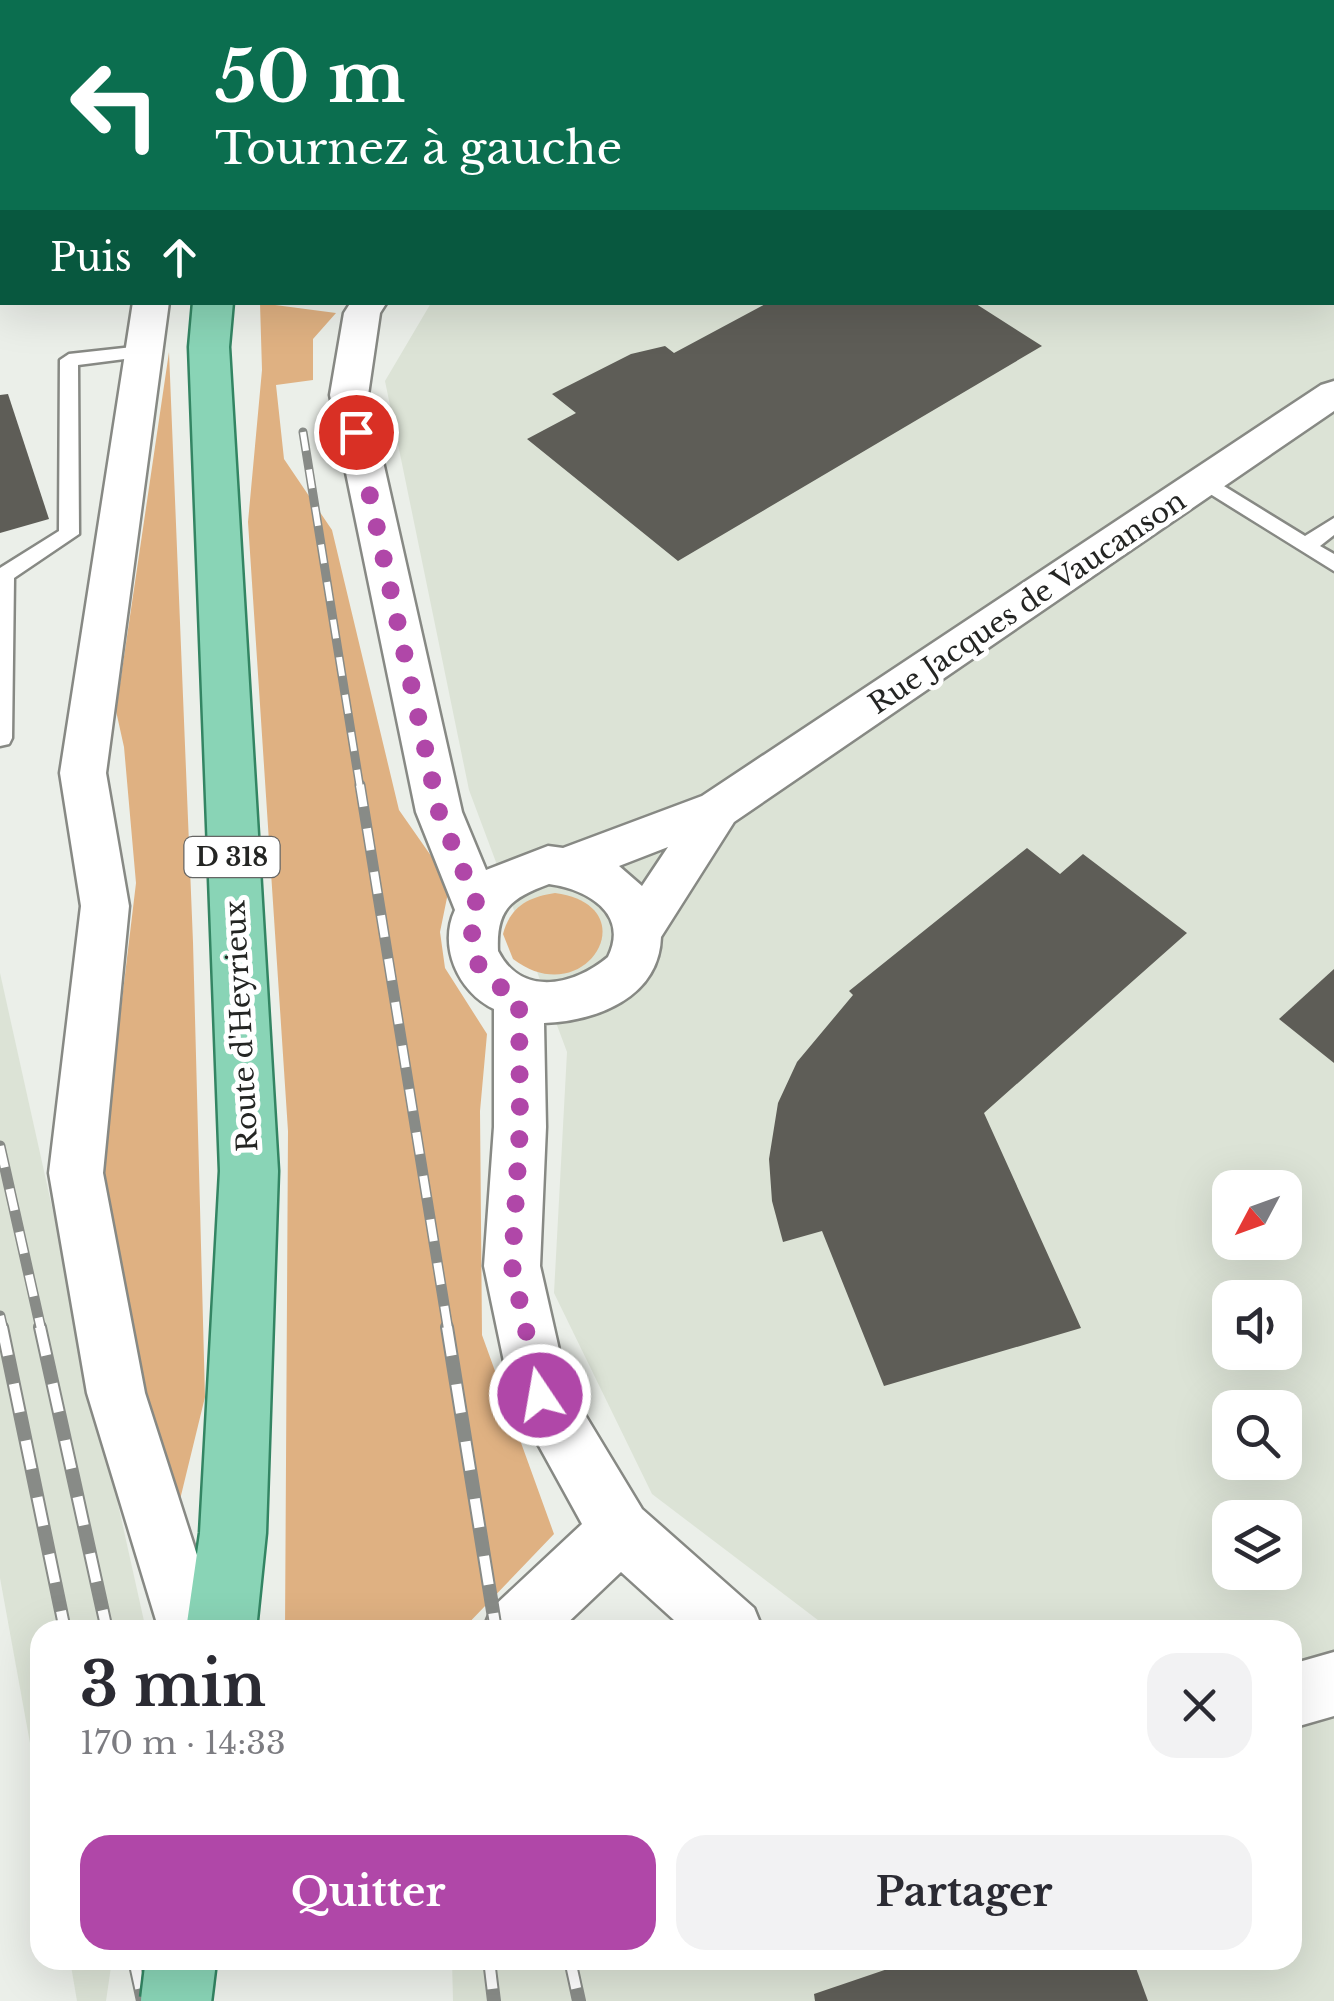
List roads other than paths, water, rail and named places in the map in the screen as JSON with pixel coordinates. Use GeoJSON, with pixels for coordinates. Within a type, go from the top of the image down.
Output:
{"type":"FeatureCollection","features":[{"type":"Feature","properties":{"kind":"main road","name":"Route d'Heyrieux"},"geometry":{"type":"LineString","coordinates":[[212,305],[209,347],[221,641],[249,1171],[234,1533],[223,1620]]}},
{"type":"Feature","properties":{"kind":"main road"},"geometry":{"type":"LineString","coordinates":[[176,2001],[180,1970]]}},
{"type":"Feature","properties":{"kind":"street"},"geometry":{"type":"LineString","coordinates":[[150,305],[82,772],[105,906],[76,1173],[116,1393],[187,1620]]}},
{"type":"Feature","properties":{"kind":"street"},"geometry":{"type":"LineString","coordinates":[[367,305],[362,313],[349,395],[439,812],[478,907]]}},
{"type":"Feature","properties":{"kind":"street","name":"Rue Jacques de Vaucanson"},"geometry":{"type":"LineString","coordinates":[[548,867],[718,810],[1333,396]]}},
{"type":"Feature","properties":{"kind":"street","name":"Rue Jacques de Vaucanson"},"geometry":{"type":"LineString","coordinates":[[639,930],[718,810]]}},
{"type":"Feature","properties":{"kind":"street"},"geometry":{"type":"LineString","coordinates":[[439,812],[548,867]]}},
{"type":"Feature","properties":{"kind":"street"},"geometry":{"type":"LineString","coordinates":[[548,867],[596,872],[618,886],[633,906],[639,930],[635,953],[622,974],[601,991],[574,1001],[546,1004],[519,998],[497,987],[481,970],[472,950],[470,928],[478,907],[506,878],[548,867]]}},
{"type":"Feature","properties":{"kind":"street"},"geometry":{"type":"LineString","coordinates":[[519,998],[520,1127],[512,1266],[540,1395],[620,1532],[721,1620]]}},
{"type":"Feature","properties":{"kind":"street"},"geometry":{"type":"LineString","coordinates":[[520,1127],[574,1001]]}},
{"type":"Feature","properties":{"kind":"street"},"geometry":{"type":"LineString","coordinates":[[525,1620],[620,1532]]}},
{"type":"Feature","properties":{"kind":"street"},"geometry":{"type":"LineString","coordinates":[[1302,1693],[1334,1684]]}},
{"type":"Feature","properties":{"kind":"lane"},"geometry":{"type":"LineString","coordinates":[[1,738],[4,575],[69,534],[69,360],[142,352]]}},
{"type":"Feature","properties":{"kind":"lane"},"geometry":{"type":"LineString","coordinates":[[1206,482],[1334,564]]}},
{"type":"Feature","properties":{"kind":"lane"},"geometry":{"type":"LineString","coordinates":[[1306,546],[1334,525]]}},
{"type":"Feature","properties":{"kind":"railway"},"geometry":{"type":"LineString","coordinates":[[303,432],[360,788]]}},
{"type":"Feature","properties":{"kind":"railway"},"geometry":{"type":"LineString","coordinates":[[360,785],[448,1329]]}},
{"type":"Feature","properties":{"kind":"railway"},"geometry":{"type":"LineString","coordinates":[[0,1146],[41,1329]]}},
{"type":"Feature","properties":{"kind":"railway"},"geometry":{"type":"LineString","coordinates":[[0,1316],[3,1329]]}},
{"type":"Feature","properties":{"kind":"railway"},"geometry":{"type":"LineString","coordinates":[[2,1327],[63,1620]]}},
{"type":"Feature","properties":{"kind":"railway"},"geometry":{"type":"LineString","coordinates":[[40,1327],[105,1620]]}},
{"type":"Feature","properties":{"kind":"railway"},"geometry":{"type":"LineString","coordinates":[[447,1327],[494,1620]]}},
{"type":"Feature","properties":{"kind":"railway"},"geometry":{"type":"LineString","coordinates":[[136,1970],[143,2001]]}},
{"type":"Feature","properties":{"kind":"railway"},"geometry":{"type":"LineString","coordinates":[[181,1970],[188,2001]]}},
{"type":"Feature","properties":{"kind":"railway"},"geometry":{"type":"LineString","coordinates":[[490,1970],[494,2001]]}},
{"type":"Feature","properties":{"kind":"railway"},"geometry":{"type":"LineString","coordinates":[[572,1970],[579,2001]]}}]}
